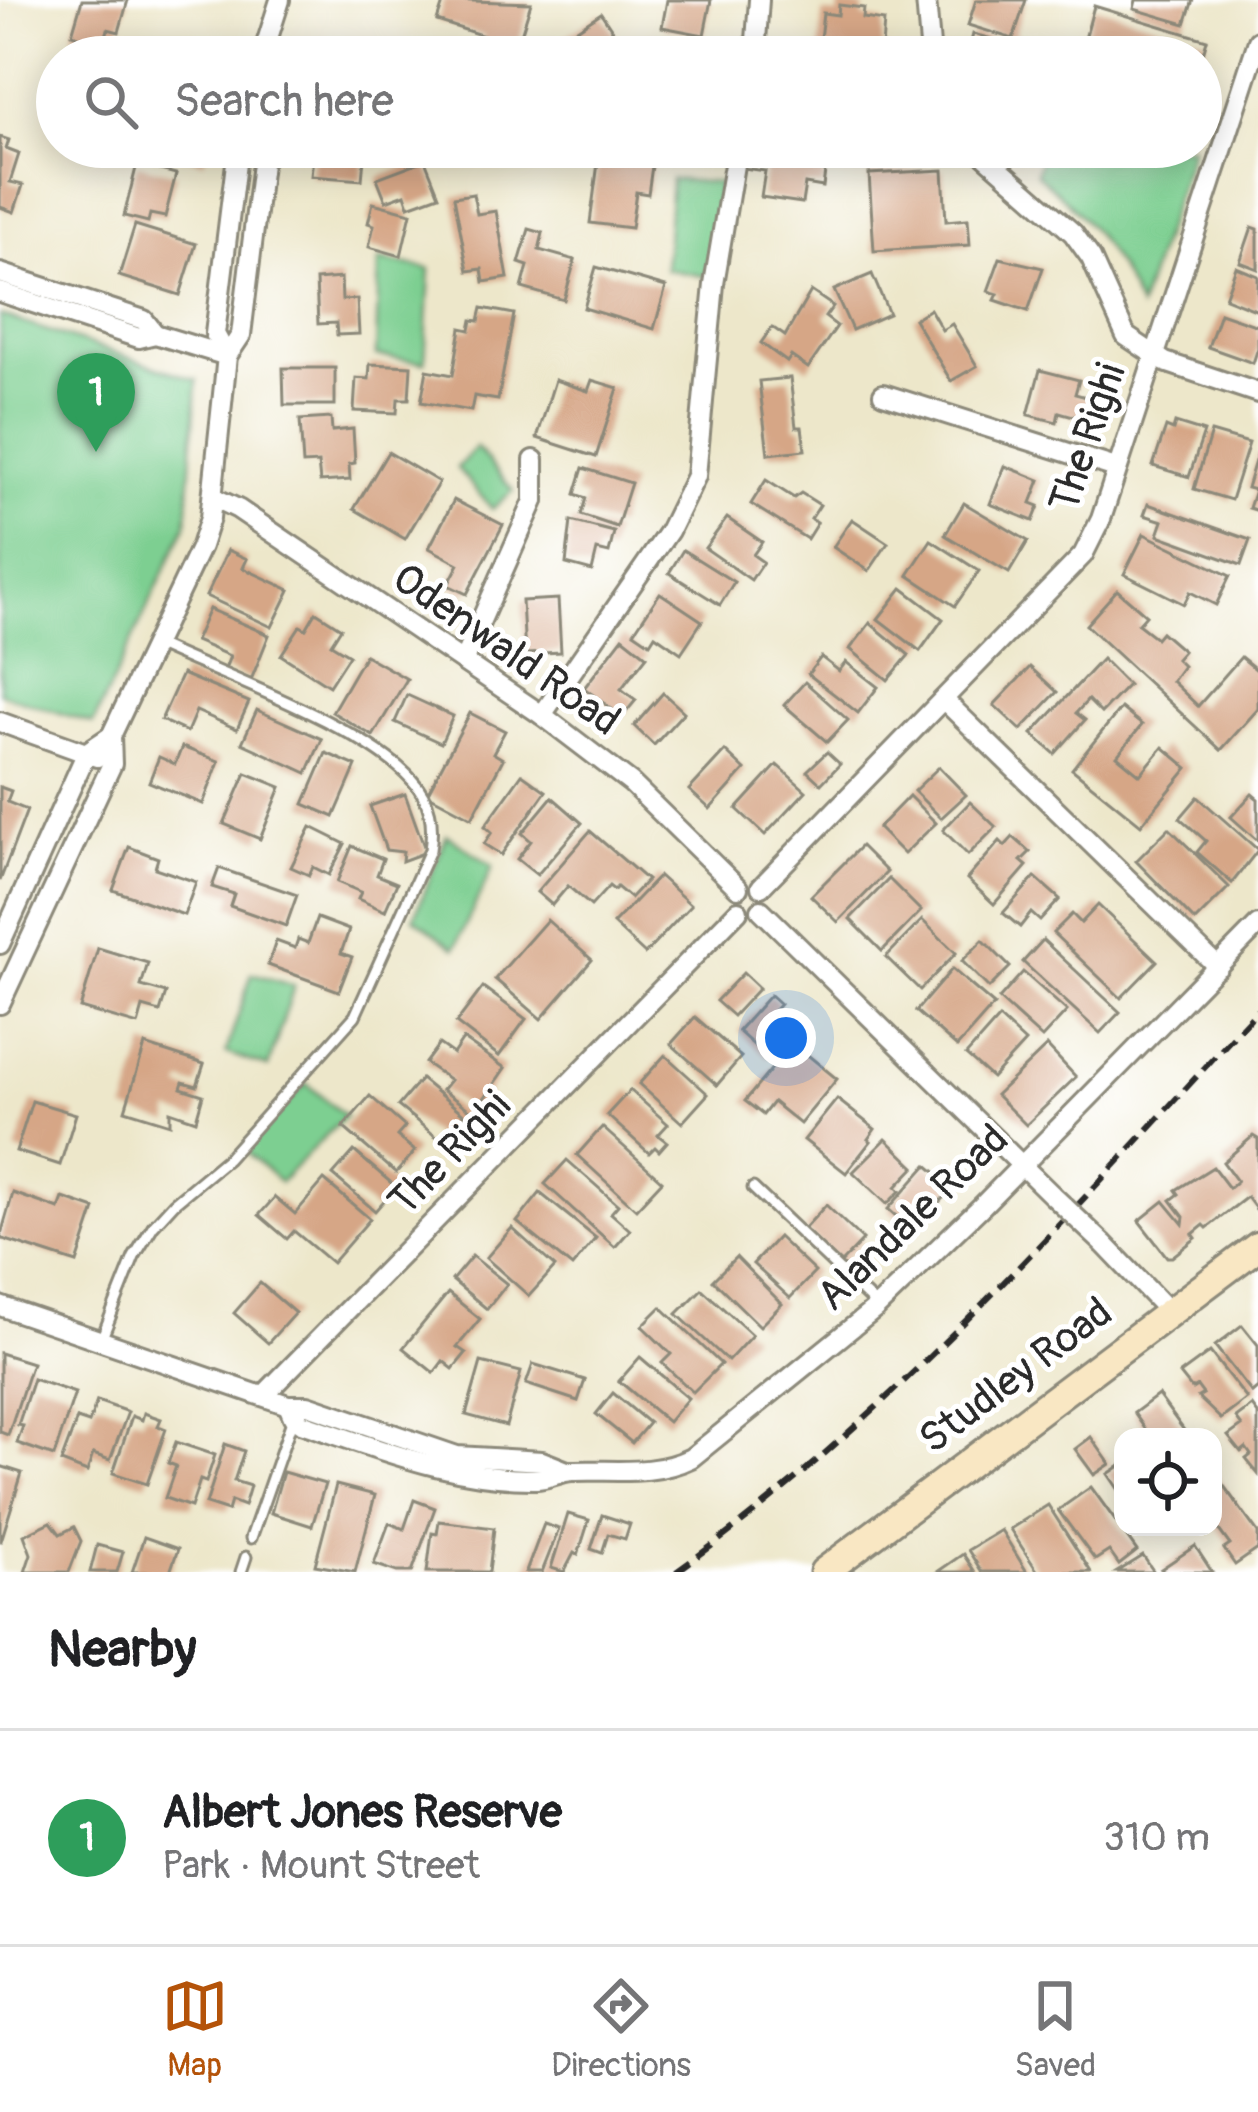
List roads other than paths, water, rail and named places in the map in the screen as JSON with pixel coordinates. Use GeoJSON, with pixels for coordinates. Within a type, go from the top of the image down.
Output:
{"type":"FeatureCollection","features":[{"type":"Feature","properties":{"kind":"street"},"geometry":{"type":"LineString","coordinates":[[273,36],[280,0]]}},
{"type":"Feature","properties":{"kind":"street"},"geometry":{"type":"LineString","coordinates":[[758,36],[759,0]]}},
{"type":"Feature","properties":{"kind":"street"},"geometry":{"type":"LineString","coordinates":[[926,0],[929,36]]}},
{"type":"Feature","properties":{"kind":"street","name":"The Righi"},"geometry":{"type":"LineString","coordinates":[[1222,151],[1258,42]]}},
{"type":"Feature","properties":{"kind":"street"},"geometry":{"type":"LineString","coordinates":[[227,356],[215,334],[235,168]]}},
{"type":"Feature","properties":{"kind":"street"},"geometry":{"type":"LineString","coordinates":[[0,944],[87,752],[110,736],[201,546],[213,497],[227,356],[241,335],[261,168]]}},
{"type":"Feature","properties":{"kind":"street"},"geometry":{"type":"LineString","coordinates":[[542,715],[691,491],[714,284],[733,168]]}},
{"type":"Feature","properties":{"kind":"street"},"geometry":{"type":"LineString","coordinates":[[999,168],[1073,233],[1091,258],[1126,336],[1166,362],[1258,392]]}},
{"type":"Feature","properties":{"kind":"street","name":"The Righi"},"geometry":{"type":"LineString","coordinates":[[761,887],[1083,555],[1100,519],[1217,168]]}},
{"type":"Feature","properties":{"kind":"street"},"geometry":{"type":"LineString","coordinates":[[0,273],[144,320],[155,334]]}},
{"type":"Feature","properties":{"kind":"street"},"geometry":{"type":"LineString","coordinates":[[0,292],[139,338],[155,334],[227,356]]}},
{"type":"Feature","properties":{"kind":"street"},"geometry":{"type":"LineString","coordinates":[[883,394],[1116,468]]}},
{"type":"Feature","properties":{"kind":"street"},"geometry":{"type":"LineString","coordinates":[[463,661],[534,501],[534,460]]}},
{"type":"Feature","properties":{"kind":"street","name":"Odenwald Road"},"geometry":{"type":"LineString","coordinates":[[213,497],[238,509],[542,715],[631,783],[738,888]]}},
{"type":"Feature","properties":{"kind":"street"},"geometry":{"type":"LineString","coordinates":[[945,701],[1218,967]]}},
{"type":"Feature","properties":{"kind":"street"},"geometry":{"type":"LineString","coordinates":[[0,722],[112,764]]}},
{"type":"Feature","properties":{"kind":"street"},"geometry":{"type":"LineString","coordinates":[[0,1004],[112,764],[110,736]]}},
{"type":"Feature","properties":{"kind":"street"},"geometry":{"type":"LineString","coordinates":[[750,883],[761,887],[766,898],[761,910],[750,915],[738,910],[734,899],[738,888],[750,883]]}},
{"type":"Feature","properties":{"kind":"street","name":"The Righi"},"geometry":{"type":"LineString","coordinates":[[264,1396],[738,910]]}},
{"type":"Feature","properties":{"kind":"street"},"geometry":{"type":"LineString","coordinates":[[761,910],[1170,1313]]}},
{"type":"Feature","properties":{"kind":"street","name":"Alandale Road"},"geometry":{"type":"LineString","coordinates":[[0,1306],[264,1396],[451,1473],[541,1479],[568,1471],[642,1472],[673,1467],[691,1458],[878,1306],[1258,925]]}},
{"type":"Feature","properties":{"kind":"street","name":"Studley Road"},"geometry":{"type":"LineString","coordinates":[[824,1572],[1258,1246]]}},
{"type":"Feature","properties":{"kind":"lane"},"geometry":{"type":"LineString","coordinates":[[101,1340],[134,1257],[153,1226],[227,1159],[355,1016],[430,850],[434,827],[427,800],[412,779],[352,735],[154,644]]}},
{"type":"Feature","properties":{"kind":"lane"},"geometry":{"type":"LineString","coordinates":[[753,1187],[878,1306]]}},
{"type":"Feature","properties":{"kind":"lane"},"geometry":{"type":"LineString","coordinates":[[251,1538],[291,1411]]}},
{"type":"Feature","properties":{"kind":"lane"},"geometry":{"type":"LineString","coordinates":[[241,1572],[246,1557]]}},
{"type":"Feature","properties":{"kind":"railway"},"geometry":{"type":"LineString","coordinates":[[676,1572],[757,1511],[909,1377],[1051,1233],[1258,1010]]}},
{"type":"Feature","properties":{"kind":"place","name":"Albert Jones Reserve"},"geometry":{"type":"Point","coordinates":[96,452]}}]}
